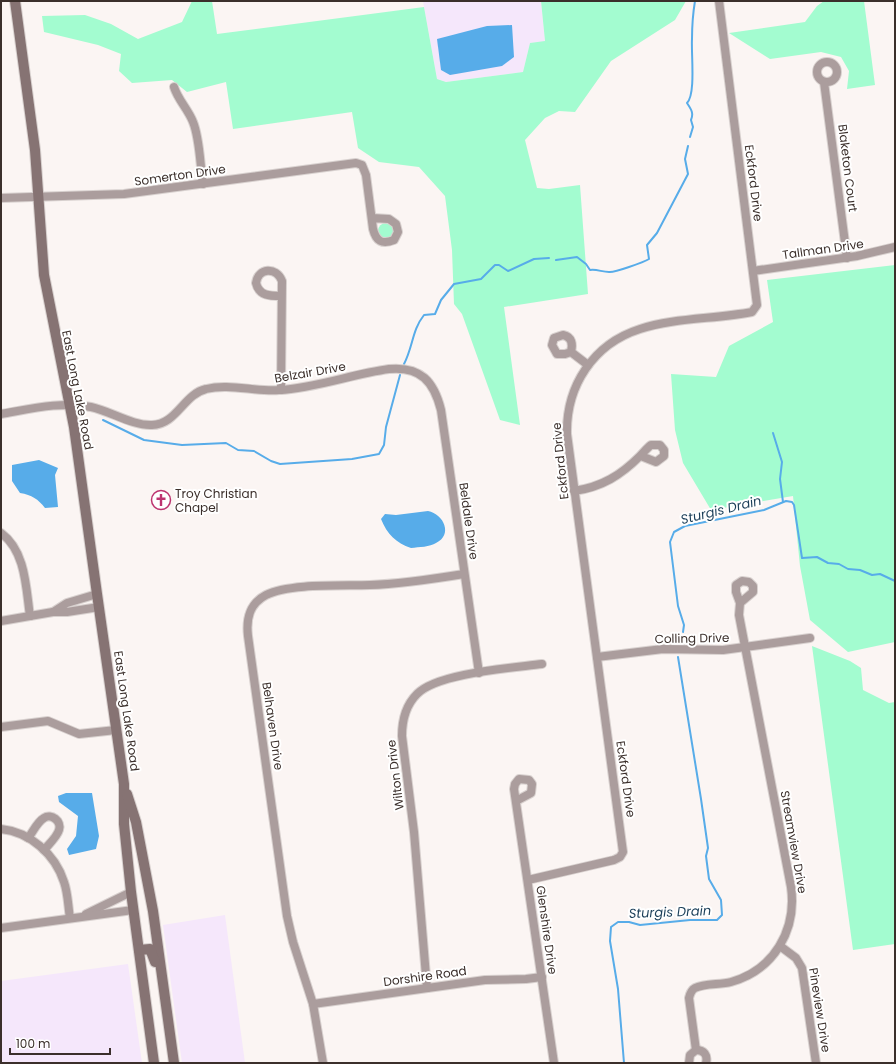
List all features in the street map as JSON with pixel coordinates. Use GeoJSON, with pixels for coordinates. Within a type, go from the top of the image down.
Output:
{"type":"FeatureCollection","features":[{"type":"Feature","properties":{"kind":"main road","name":"East Long Lake Road"},"geometry":{"type":"LineString","coordinates":[[15,1],[32,123],[46,286],[70,404],[124,784],[124,824],[131,892],[154,1063]]}},
{"type":"Feature","properties":{"kind":"main road","name":"East Long Lake Road"},"geometry":{"type":"LineString","coordinates":[[124,784],[136,822],[154,917],[174,1063]]}},
{"type":"Feature","properties":{"kind":"main road"},"geometry":{"type":"LineString","coordinates":[[128,864],[132,861],[138,863],[147,910],[150,916],[154,917]]}},
{"type":"Feature","properties":{"kind":"main road"},"geometry":{"type":"LineString","coordinates":[[139,950],[147,948],[153,952],[169,1063]]}},
{"type":"Feature","properties":{"kind":"street","name":"Eckford Drive"},"geometry":{"type":"LineString","coordinates":[[528,880],[614,860],[620,857],[623,852],[567,434],[567,414],[574,388],[588,365],[600,352],[614,342],[640,328],[752,312],[755,310],[758,303],[719,1]]}},
{"type":"Feature","properties":{"kind":"street","name":"Blaketon Court"},"geometry":{"type":"LineString","coordinates":[[824,82],[847,258]]}},
{"type":"Feature","properties":{"kind":"street"},"geometry":{"type":"LineString","coordinates":[[174,86],[179,100],[193,122],[203,184]]}},
{"type":"Feature","properties":{"kind":"street","name":"Somerton Drive"},"geometry":{"type":"LineString","coordinates":[[1,198],[124,194],[350,164],[362,166],[366,175],[372,218]]}},
{"type":"Feature","properties":{"kind":"street","name":"Tallman Drive"},"geometry":{"type":"LineString","coordinates":[[753,271],[847,258],[895,247]]}},
{"type":"Feature","properties":{"kind":"street"},"geometry":{"type":"LineString","coordinates":[[281,296],[281,390]]}},
{"type":"Feature","properties":{"kind":"street"},"geometry":{"type":"LineString","coordinates":[[571,352],[588,365]]}},
{"type":"Feature","properties":{"kind":"street","name":"Belzair Drive"},"geometry":{"type":"LineString","coordinates":[[1,414],[70,404],[96,408],[137,422],[152,425],[160,424],[169,419],[192,396],[207,389],[222,387],[255,391],[281,390],[394,369],[413,372],[425,377]]}},
{"type":"Feature","properties":{"kind":"street","name":"Beldale Drive"},"geometry":{"type":"LineString","coordinates":[[425,377],[437,394],[441,410],[479,673]]}},
{"type":"Feature","properties":{"kind":"street"},"geometry":{"type":"LineString","coordinates":[[574,491],[604,483],[620,475],[641,456]]}},
{"type":"Feature","properties":{"kind":"street"},"geometry":{"type":"LineString","coordinates":[[1,533],[12,544],[20,560],[30,616]]}},
{"type":"Feature","properties":{"kind":"street","name":"Belhaven Drive"},"geometry":{"type":"LineString","coordinates":[[323,1063],[313,1004],[293,942],[287,916],[248,636],[247,620],[249,613],[258,601],[266,595],[276,591],[315,587],[395,584],[464,574]]}},
{"type":"Feature","properties":{"kind":"street"},"geometry":{"type":"LineString","coordinates":[[53,612],[67,603],[97,594]]}},
{"type":"Feature","properties":{"kind":"street","name":"Streamview Drive"},"geometry":{"type":"LineString","coordinates":[[706,1063],[707,1059],[704,1052],[696,1050],[689,998],[691,991],[698,987],[730,982],[748,975],[768,961],[780,946],[790,920],[792,895],[739,616],[740,603]]}},
{"type":"Feature","properties":{"kind":"street"},"geometry":{"type":"LineString","coordinates":[[1,621],[53,612],[67,612],[99,607]]}},
{"type":"Feature","properties":{"kind":"street","name":"Colling Drive"},"geometry":{"type":"LineString","coordinates":[[597,657],[663,649],[712,651],[745,648],[810,638]]}},
{"type":"Feature","properties":{"kind":"street","name":"Wilton Drive"},"geometry":{"type":"LineString","coordinates":[[427,988],[414,832],[403,746],[403,722],[406,709],[417,693],[440,681],[479,673],[542,664]]}},
{"type":"Feature","properties":{"kind":"street"},"geometry":{"type":"LineString","coordinates":[[1,727],[48,721],[79,734],[116,730]]}},
{"type":"Feature","properties":{"kind":"street","name":"Glenshire Drive"},"geometry":{"type":"LineString","coordinates":[[516,801],[554,1063]]}},
{"type":"Feature","properties":{"kind":"street"},"geometry":{"type":"LineString","coordinates":[[28,838],[42,818],[49,816],[55,818],[59,823],[59,831],[44,850]]}},
{"type":"Feature","properties":{"kind":"street"},"geometry":{"type":"LineString","coordinates":[[1,829],[16,832],[28,838],[44,850],[61,876],[74,918]]}},
{"type":"Feature","properties":{"kind":"street"},"geometry":{"type":"LineString","coordinates":[[74,918],[131,892]]}},
{"type":"Feature","properties":{"kind":"street"},"geometry":{"type":"LineString","coordinates":[[1,928],[133,910]]}},
{"type":"Feature","properties":{"kind":"street","name":"Pineview Drive"},"geometry":{"type":"LineString","coordinates":[[780,946],[796,958],[802,968],[816,1063]]}},
{"type":"Feature","properties":{"kind":"street","name":"Dorshire Road"},"geometry":{"type":"LineString","coordinates":[[313,1004],[494,979],[526,979],[542,977]]}},
{"type":"Feature","properties":{"kind":"street"},"geometry":{"type":"LineString","coordinates":[[690,1063],[690,1055],[696,1050]]}},
{"type":"Feature","properties":{"kind":"shaded area"},"geometry":{"type":"Polygon","coordinates":[[[423,1],[541,1],[545,42],[530,43],[523,72],[446,82],[437,79],[423,1]]]}},
{"type":"Feature","properties":{"kind":"shaded area"},"geometry":{"type":"Polygon","coordinates":[[[225,915],[245,1063],[182,1063],[163,925],[225,915]]]}},
{"type":"Feature","properties":{"kind":"shaded area"},"geometry":{"type":"Polygon","coordinates":[[[128,964],[142,1063],[1,1063],[1,981],[128,964]]]}},
{"type":"Feature","properties":{"kind":"green space"},"geometry":{"type":"Polygon","coordinates":[[[192,1],[212,1],[217,34],[424,7],[437,79],[446,82],[523,72],[530,43],[545,41],[541,1],[686,1],[675,20],[611,61],[575,112],[559,111],[545,118],[525,140],[537,188],[549,189],[580,185],[588,294],[504,307],[520,425],[500,420],[462,314],[454,304],[452,250],[445,196],[419,167],[379,162],[358,148],[352,112],[233,129],[226,82],[187,92],[172,80],[132,83],[119,71],[121,54],[98,45],[44,32],[42,16],[85,15],[111,24],[138,39],[182,22],[192,1]]]}},
{"type":"Feature","properties":{"kind":"green space"},"geometry":{"type":"Polygon","coordinates":[[[824,1],[864,1],[875,85],[847,89],[849,71],[841,57],[821,52],[770,59],[729,33],[805,22],[817,6],[824,1]]]}},
{"type":"Feature","properties":{"kind":"green space"},"geometry":{"type":"Polygon","coordinates":[[[386,223],[392,225],[394,231],[392,237],[386,239],[380,237],[378,231],[380,225],[386,223]]]}},
{"type":"Feature","properties":{"kind":"green space"},"geometry":{"type":"Polygon","coordinates":[[[895,265],[895,642],[848,652],[810,620],[800,566],[793,496],[711,510],[683,463],[675,430],[671,374],[716,377],[729,346],[773,322],[767,280],[895,265]]]}},
{"type":"Feature","properties":{"kind":"green space"},"geometry":{"type":"Polygon","coordinates":[[[812,646],[850,661],[861,668],[863,690],[889,703],[895,702],[895,944],[853,950],[812,646]]]}},
{"type":"Feature","properties":{"kind":"water"},"geometry":{"type":"Polygon","coordinates":[[[512,25],[514,57],[502,66],[450,75],[441,70],[437,39],[487,26],[512,25]]]}},
{"type":"Feature","properties":{"kind":"water"},"geometry":{"type":"Polygon","coordinates":[[[39,460],[58,468],[55,475],[58,507],[45,508],[34,498],[20,493],[12,481],[12,465],[39,460]]]}},
{"type":"Feature","properties":{"kind":"water"},"geometry":{"type":"Polygon","coordinates":[[[428,511],[434,513],[442,520],[445,530],[441,539],[428,546],[411,548],[396,541],[386,529],[381,519],[385,514],[396,515],[428,511]]]}},
{"type":"Feature","properties":{"kind":"water"},"geometry":{"type":"Polygon","coordinates":[[[66,793],[92,793],[99,836],[96,849],[69,855],[67,849],[76,836],[78,816],[59,802],[58,796],[66,793]]]}},
{"type":"Feature","properties":{"kind":"waterway"},"geometry":{"type":"LineString","coordinates":[[690,137],[693,127],[691,120],[692,113],[687,103],[690,98],[692,82],[692,30],[695,1]]}},
{"type":"Feature","properties":{"kind":"waterway"},"geometry":{"type":"LineString","coordinates":[[556,260],[577,257],[586,264],[590,270],[612,272],[649,259],[647,245],[657,233],[688,174],[685,159],[688,146]]}},
{"type":"Feature","properties":{"kind":"waterway"},"geometry":{"type":"LineString","coordinates":[[404,364],[420,321],[424,315],[435,314],[441,300],[454,284],[481,279],[495,265],[499,265],[508,271],[534,259],[549,258]]}},
{"type":"Feature","properties":{"kind":"waterway"},"geometry":{"type":"LineString","coordinates":[[103,420],[144,440],[182,445],[226,443],[238,450],[254,451],[271,461],[280,464],[352,459],[379,454],[384,445],[386,427],[400,375]]}},
{"type":"Feature","properties":{"kind":"waterway"},"geometry":{"type":"LineString","coordinates":[[773,433],[782,462],[780,479],[783,502]]}},
{"type":"Feature","properties":{"kind":"waterway","name":"Sturgis Drain"},"geometry":{"type":"LineString","coordinates":[[683,632],[684,625],[678,606],[670,542],[674,532],[685,526],[764,510],[786,501],[792,502],[794,505],[802,558],[817,557],[828,563],[839,564],[848,569],[860,570],[872,575],[880,574],[895,581]]}},
{"type":"Feature","properties":{"kind":"waterway","name":"Sturgis Drain"},"geometry":{"type":"LineString","coordinates":[[624,1063],[618,989],[610,941],[611,927],[618,922],[629,922],[640,925],[690,920],[717,920],[722,915],[721,900],[709,879],[706,856],[708,848],[678,657]]}},
{"type":"Feature","properties":{"kind":"place","name":"Troy Christian Chapel"},"geometry":{"type":"Point","coordinates":[161,500]}}]}
